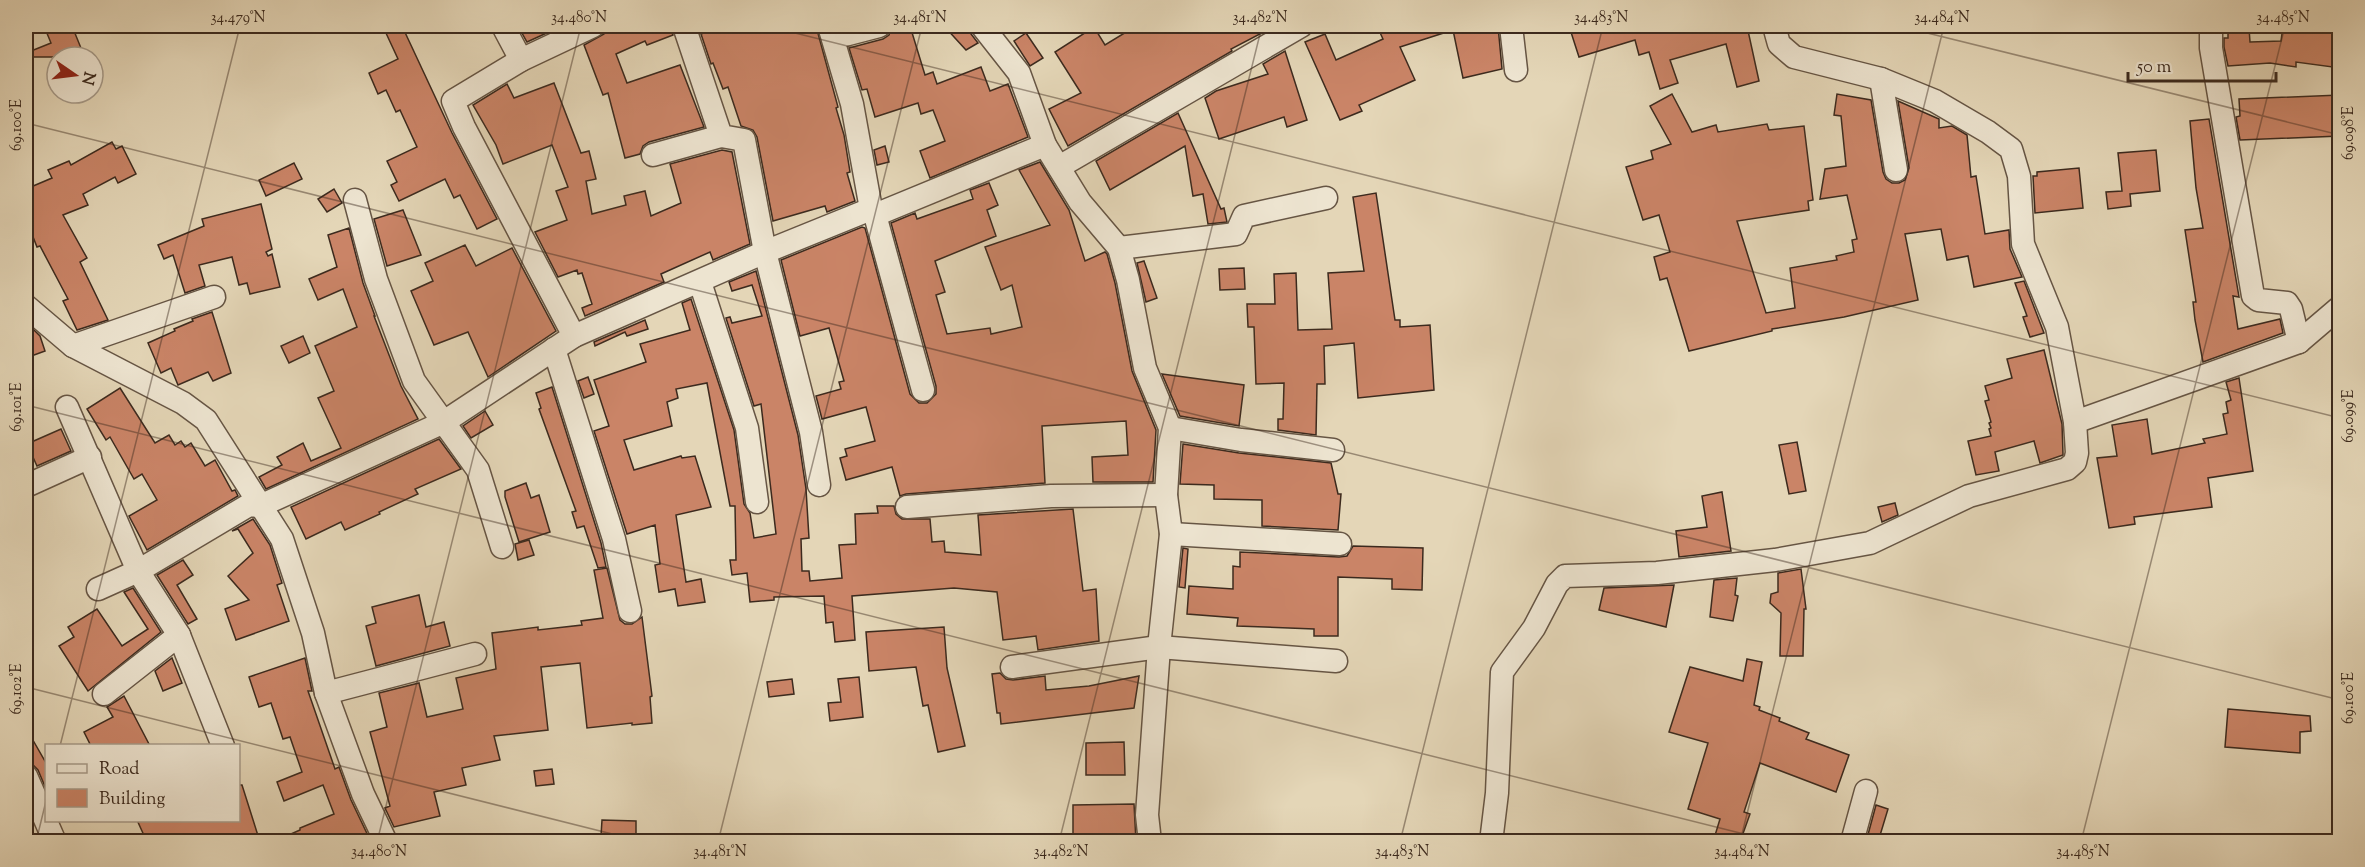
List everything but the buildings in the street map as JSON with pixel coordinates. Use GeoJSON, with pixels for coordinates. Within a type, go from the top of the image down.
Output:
{"type":"FeatureCollection","features":[{"type":"Feature","properties":{"kind":"street"},"geometry":{"type":"LineString","coordinates":[[503,26],[521,60]]}},
{"type":"Feature","properties":{"kind":"street"},"geometry":{"type":"LineString","coordinates":[[574,336],[464,127],[453,101],[521,60],[593,26]]}},
{"type":"Feature","properties":{"kind":"street"},"geometry":{"type":"LineString","coordinates":[[684,26],[721,136]]}},
{"type":"Feature","properties":{"kind":"street"},"geometry":{"type":"LineString","coordinates":[[879,26],[831,32],[852,104],[873,212],[923,390]]}},
{"type":"Feature","properties":{"kind":"street"},"geometry":{"type":"LineString","coordinates":[[982,26],[1019,73],[1045,145],[1080,202],[1119,248],[1128,280],[1145,368],[1170,428],[1167,495],[1171,534],[1159,647],[1147,814],[1150,842]]}},
{"type":"Feature","properties":{"kind":"street"},"geometry":{"type":"LineString","coordinates":[[1059,167],[1301,26]]}},
{"type":"Feature","properties":{"kind":"street"},"geometry":{"type":"LineString","coordinates":[[1491,842],[1497,793],[1502,672],[1534,628],[1557,584],[1565,576],[1657,573],[1775,560],[1870,543],[1969,496],[2067,469],[2075,462],[2077,453],[2075,422],[2057,327],[2023,244],[2019,176],[2011,149],[1988,132],[1935,101],[1881,79],[1794,57],[1779,44],[1774,26]]}},
{"type":"Feature","properties":{"kind":"street"},"geometry":{"type":"LineString","coordinates":[[2211,26],[2211,48],[2253,296],[2258,300],[2287,303],[2291,309],[2299,342]]}},
{"type":"Feature","properties":{"kind":"street"},"geometry":{"type":"LineString","coordinates":[[1515,27],[1516,70]]}},
{"type":"Feature","properties":{"kind":"street"},"geometry":{"type":"LineString","coordinates":[[1881,79],[1896,170]]}},
{"type":"Feature","properties":{"kind":"street"},"geometry":{"type":"LineString","coordinates":[[653,154],[721,136],[744,140],[765,252],[811,432],[819,485]]}},
{"type":"Feature","properties":{"kind":"street"},"geometry":{"type":"LineString","coordinates":[[98,589],[138,571],[249,505],[260,506],[444,422],[574,336],[765,252],[1045,145]]}},
{"type":"Feature","properties":{"kind":"street"},"geometry":{"type":"LineString","coordinates":[[1119,248],[1236,234],[1244,216],[1326,198]]}},
{"type":"Feature","properties":{"kind":"street"},"geometry":{"type":"LineString","coordinates":[[355,200],[376,279],[414,381],[478,470],[502,547]]}},
{"type":"Feature","properties":{"kind":"street"},"geometry":{"type":"LineString","coordinates":[[700,282],[747,428],[757,502]]}},
{"type":"Feature","properties":{"kind":"street"},"geometry":{"type":"LineString","coordinates":[[74,346],[214,297]]}},
{"type":"Feature","properties":{"kind":"street"},"geometry":{"type":"LineString","coordinates":[[26,306],[74,346],[183,403],[206,420],[282,539],[313,633],[326,693],[363,794],[386,842]]}},
{"type":"Feature","properties":{"kind":"street"},"geometry":{"type":"LineString","coordinates":[[2075,422],[2299,342],[2340,307]]}},
{"type":"Feature","properties":{"kind":"street"},"geometry":{"type":"LineString","coordinates":[[554,349],[614,539],[630,610]]}},
{"type":"Feature","properties":{"kind":"street"},"geometry":{"type":"LineString","coordinates":[[67,407],[138,571],[179,635],[222,744]]}},
{"type":"Feature","properties":{"kind":"street"},"geometry":{"type":"LineString","coordinates":[[1170,428],[1241,440],[1333,450]]}},
{"type":"Feature","properties":{"kind":"street"},"geometry":{"type":"LineString","coordinates":[[26,486],[90,458]]}},
{"type":"Feature","properties":{"kind":"street"},"geometry":{"type":"LineString","coordinates":[[907,507],[1051,496],[1167,495]]}},
{"type":"Feature","properties":{"kind":"street"},"geometry":{"type":"LineString","coordinates":[[1171,534],[1340,544]]}},
{"type":"Feature","properties":{"kind":"street"},"geometry":{"type":"LineString","coordinates":[[104,693],[179,635]]}},
{"type":"Feature","properties":{"kind":"street"},"geometry":{"type":"LineString","coordinates":[[1012,666],[1159,647],[1336,661]]}},
{"type":"Feature","properties":{"kind":"street"},"geometry":{"type":"LineString","coordinates":[[326,693],[475,654]]}},
{"type":"Feature","properties":{"kind":"street"},"geometry":{"type":"LineString","coordinates":[[26,776],[45,818]]}},
{"type":"Feature","properties":{"kind":"street"},"geometry":{"type":"LineString","coordinates":[[1852,842],[1866,791]]}},
{"type":"Feature","properties":{"kind":"street"},"geometry":{"type":"LineString","coordinates":[[47,822],[56,842]]}}]}
